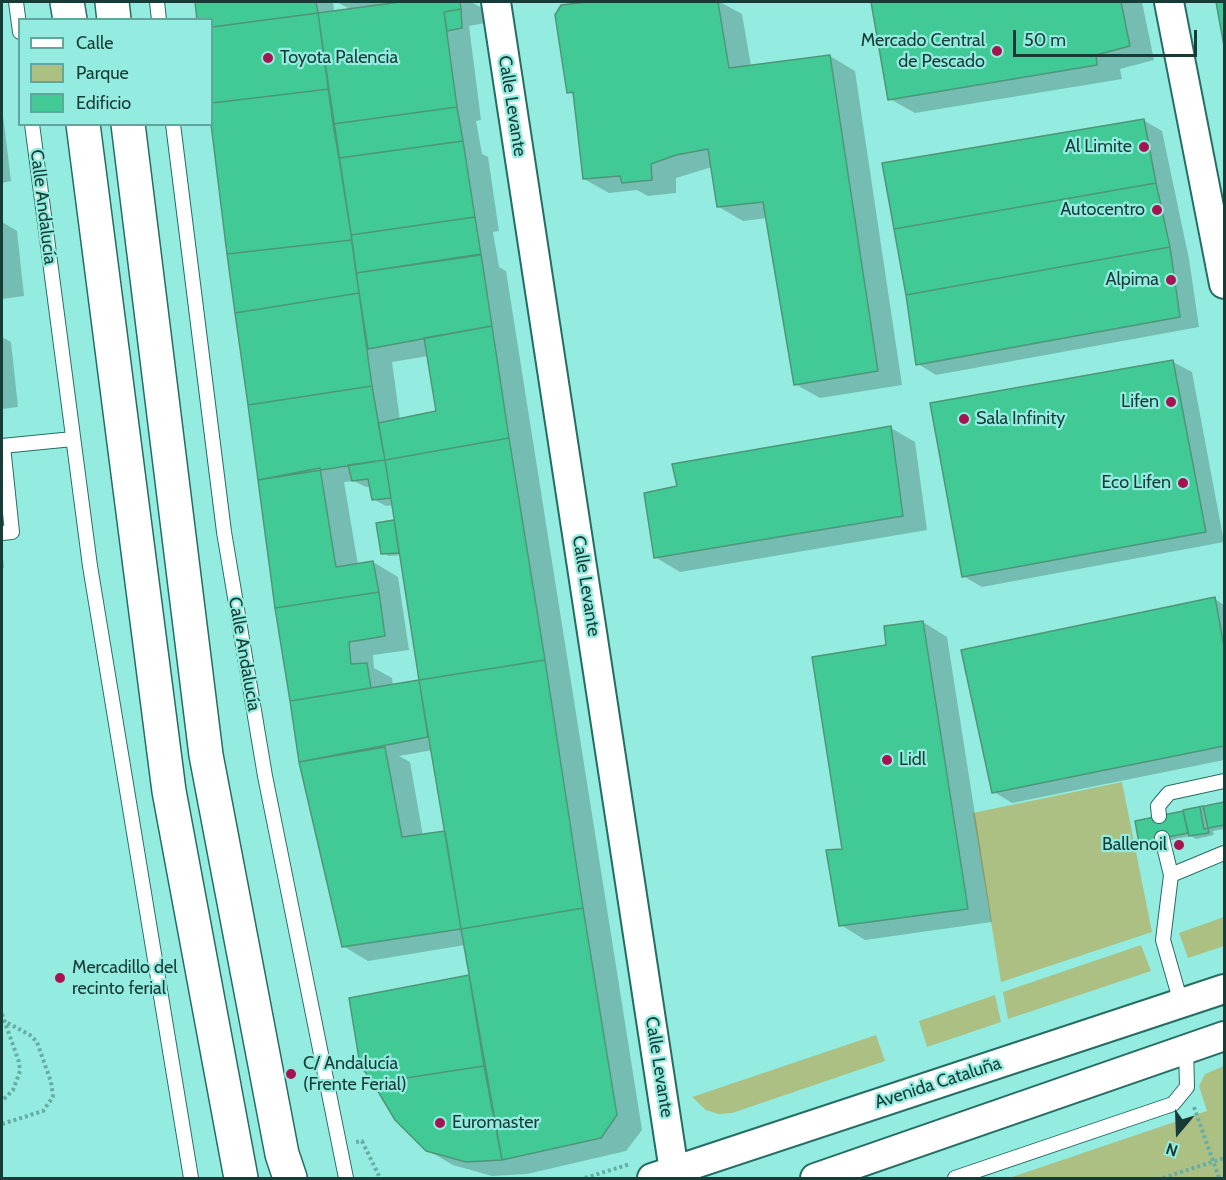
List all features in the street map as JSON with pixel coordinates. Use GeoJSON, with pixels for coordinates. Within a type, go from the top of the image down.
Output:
{"type":"FeatureCollection","features":[{"type":"Feature","properties":{"kind":"main road"},"geometry":{"type":"LineString","coordinates":[[68,2],[70,18]]}},
{"type":"Feature","properties":{"kind":"main road"},"geometry":{"type":"LineString","coordinates":[[112,2],[114,18]]}},
{"type":"Feature","properties":{"kind":"main road"},"geometry":{"type":"LineString","coordinates":[[83,126],[169,791],[241,1179]]}},
{"type":"Feature","properties":{"kind":"main road"},"geometry":{"type":"LineString","coordinates":[[128,126],[206,755],[282,1154],[290,1179]]}},
{"type":"Feature","properties":{"kind":"street","name":"Calle Levante"},"geometry":{"type":"LineString","coordinates":[[496,2],[663,1175]]}},
{"type":"Feature","properties":{"kind":"street"},"geometry":{"type":"LineString","coordinates":[[1168,2],[1224,284]]}},
{"type":"Feature","properties":{"kind":"street","name":"Avenida Cataluña"},"geometry":{"type":"LineString","coordinates":[[663,1175],[1224,988]]}},
{"type":"Feature","properties":{"kind":"street"},"geometry":{"type":"LineString","coordinates":[[815,1179],[1224,1036]]}},
{"type":"Feature","properties":{"kind":"lane"},"geometry":{"type":"LineString","coordinates":[[15,2],[18,20]]}},
{"type":"Feature","properties":{"kind":"lane"},"geometry":{"type":"LineString","coordinates":[[157,2],[159,18]]}},
{"type":"Feature","properties":{"kind":"lane","name":"Calle Andalucía"},"geometry":{"type":"LineString","coordinates":[[32,126],[90,566],[191,1179]]}},
{"type":"Feature","properties":{"kind":"lane","name":"Calle Andalucía"},"geometry":{"type":"LineString","coordinates":[[172,126],[224,532],[265,776],[346,1179]]}},
{"type":"Feature","properties":{"kind":"lane"},"geometry":{"type":"LineString","coordinates":[[7,532],[2,446],[73,439]]}},
{"type":"Feature","properties":{"kind":"lane"},"geometry":{"type":"LineString","coordinates":[[1159,816],[1158,806],[1169,793],[1224,781]]}},
{"type":"Feature","properties":{"kind":"lane"},"geometry":{"type":"LineString","coordinates":[[1162,838],[1171,874],[1163,940],[1181,1003]]}},
{"type":"Feature","properties":{"kind":"lane"},"geometry":{"type":"LineString","coordinates":[[1171,874],[1224,853]]}},
{"type":"Feature","properties":{"kind":"lane"},"geometry":{"type":"LineString","coordinates":[[955,1179],[1173,1104],[1187,1087],[1186,1048]]}},
{"type":"Feature","properties":{"kind":"path"},"geometry":{"type":"LineString","coordinates":[[2,1014],[20,1071],[13,1090],[2,1101]]}},
{"type":"Feature","properties":{"kind":"path"},"geometry":{"type":"LineString","coordinates":[[2,1124],[43,1111],[53,1097],[51,1082],[37,1042],[30,1035],[4,1021]]}},
{"type":"Feature","properties":{"kind":"path"},"geometry":{"type":"LineString","coordinates":[[2,1035],[8,1032]]}},
{"type":"Feature","properties":{"kind":"path"},"geometry":{"type":"LineString","coordinates":[[1187,1087],[1219,1179]]}},
{"type":"Feature","properties":{"kind":"path"},"geometry":{"type":"LineString","coordinates":[[1164,1179],[1224,1158]]}},
{"type":"Feature","properties":{"kind":"green space"},"geometry":{"type":"Polygon","coordinates":[[[1122,782],[1152,932],[1001,982],[973,813],[1122,782]]]}},
{"type":"Feature","properties":{"kind":"green space"},"geometry":{"type":"Polygon","coordinates":[[[1224,917],[1224,946],[1188,958],[1179,933],[1224,917]]]}},
{"type":"Feature","properties":{"kind":"green space"},"geometry":{"type":"Polygon","coordinates":[[[1141,945],[1151,971],[1008,1019],[1003,992],[1141,945]]]}},
{"type":"Feature","properties":{"kind":"green space"},"geometry":{"type":"Polygon","coordinates":[[[995,995],[1001,1022],[927,1047],[919,1021],[995,995]]]}},
{"type":"Feature","properties":{"kind":"green space"},"geometry":{"type":"Polygon","coordinates":[[[876,1035],[885,1061],[732,1113],[718,1114],[706,1110],[692,1097],[876,1035]]]}},
{"type":"Feature","properties":{"kind":"green space"},"geometry":{"type":"Polygon","coordinates":[[[1224,1066],[1224,1178],[1009,1178],[1207,1111],[1199,1086],[1205,1074],[1224,1066]]]}},
{"type":"Feature","properties":{"kind":"building"},"geometry":{"type":"Polygon","coordinates":[[[195,2],[316,2],[318,13],[213,27],[213,18],[197,18],[195,2]]]}},
{"type":"Feature","properties":{"kind":"building"},"geometry":{"type":"Polygon","coordinates":[[[400,2],[460,2],[461,9],[444,12],[457,107],[333,124],[318,13],[400,2]]]}},
{"type":"Feature","properties":{"kind":"building"},"geometry":{"type":"Polygon","coordinates":[[[586,2],[718,2],[729,68],[830,55],[878,371],[794,385],[763,202],[717,207],[708,149],[676,155],[651,164],[652,180],[622,183],[620,176],[583,179],[573,92],[567,93],[555,15],[561,5],[586,2]]]}},
{"type":"Feature","properties":{"kind":"building","name":"Mercado Central de Pescado"},"geometry":{"type":"Polygon","coordinates":[[[871,2],[1121,2],[1130,46],[1096,55],[1097,65],[888,100],[871,2]]]}},
{"type":"Feature","properties":{"kind":"building"},"geometry":{"type":"Polygon","coordinates":[[[1216,2],[1224,2],[1224,46],[1216,2]]]}},
{"type":"Feature","properties":{"kind":"building"},"geometry":{"type":"Polygon","coordinates":[[[461,9],[462,28],[447,31],[444,12],[461,9]]]}},
{"type":"Feature","properties":{"kind":"building","name":"Toyota Palencia"},"geometry":{"type":"Polygon","coordinates":[[[318,13],[329,89],[213,103],[213,27],[318,13]]]}},
{"type":"Feature","properties":{"kind":"building"},"geometry":{"type":"Polygon","coordinates":[[[329,89],[352,240],[227,254],[211,126],[213,103],[329,89]]]}},
{"type":"Feature","properties":{"kind":"building"},"geometry":{"type":"Polygon","coordinates":[[[457,107],[463,141],[339,158],[333,124],[457,107]]]}},
{"type":"Feature","properties":{"kind":"building"},"geometry":{"type":"Polygon","coordinates":[[[1144,119],[1156,183],[894,229],[882,163],[1144,119]]]}},
{"type":"Feature","properties":{"kind":"building"},"geometry":{"type":"Polygon","coordinates":[[[463,141],[475,217],[351,235],[339,158],[463,141]]]}},
{"type":"Feature","properties":{"kind":"building"},"geometry":{"type":"Polygon","coordinates":[[[1156,183],[1170,247],[906,295],[894,229],[1156,183]]]}},
{"type":"Feature","properties":{"kind":"building"},"geometry":{"type":"Polygon","coordinates":[[[475,217],[481,255],[356,273],[351,235],[475,217]]]}},
{"type":"Feature","properties":{"kind":"building"},"geometry":{"type":"Polygon","coordinates":[[[352,240],[359,293],[235,313],[227,254],[352,240]]]}},
{"type":"Feature","properties":{"kind":"building"},"geometry":{"type":"Polygon","coordinates":[[[1170,247],[1180,317],[916,365],[906,295],[1170,247]]]}},
{"type":"Feature","properties":{"kind":"building"},"geometry":{"type":"Polygon","coordinates":[[[481,254],[492,326],[368,349],[356,273],[481,254]]]}},
{"type":"Feature","properties":{"kind":"building"},"geometry":{"type":"Polygon","coordinates":[[[359,293],[372,386],[248,405],[235,313],[359,293]]]}},
{"type":"Feature","properties":{"kind":"building"},"geometry":{"type":"Polygon","coordinates":[[[492,326],[509,438],[385,460],[378,423],[436,411],[424,338],[492,326]]]}},
{"type":"Feature","properties":{"kind":"building"},"geometry":{"type":"Polygon","coordinates":[[[1173,360],[1206,532],[962,577],[930,403],[1173,360]]]}},
{"type":"Feature","properties":{"kind":"building"},"geometry":{"type":"Polygon","coordinates":[[[372,386],[385,460],[258,480],[248,405],[372,386]]]}},
{"type":"Feature","properties":{"kind":"building"},"geometry":{"type":"Polygon","coordinates":[[[891,426],[903,516],[654,558],[644,493],[677,486],[672,464],[891,426]]]}},
{"type":"Feature","properties":{"kind":"building"},"geometry":{"type":"Polygon","coordinates":[[[509,438],[545,660],[419,680],[385,460],[509,438]]]}},
{"type":"Feature","properties":{"kind":"building"},"geometry":{"type":"Polygon","coordinates":[[[385,460],[391,498],[372,500],[368,479],[352,481],[348,465],[385,460]]]}},
{"type":"Feature","properties":{"kind":"building"},"geometry":{"type":"Polygon","coordinates":[[[320,468],[336,567],[373,561],[379,592],[275,608],[258,480],[320,468]]]}},
{"type":"Feature","properties":{"kind":"building"},"geometry":{"type":"Polygon","coordinates":[[[394,520],[399,553],[381,554],[376,523],[394,520]]]}},
{"type":"Feature","properties":{"kind":"building"},"geometry":{"type":"Polygon","coordinates":[[[379,592],[385,636],[349,642],[351,664],[367,663],[371,688],[290,701],[275,608],[379,592]]]}},
{"type":"Feature","properties":{"kind":"building"},"geometry":{"type":"Polygon","coordinates":[[[1215,597],[1224,647],[1224,746],[992,793],[961,650],[1215,597]]]}},
{"type":"Feature","properties":{"kind":"building","name":"Lidl"},"geometry":{"type":"Polygon","coordinates":[[[923,621],[968,909],[839,926],[826,850],[842,849],[812,657],[886,645],[884,626],[923,621]]]}},
{"type":"Feature","properties":{"kind":"building"},"geometry":{"type":"Polygon","coordinates":[[[545,660],[583,908],[461,929],[419,680],[545,660]]]}},
{"type":"Feature","properties":{"kind":"building"},"geometry":{"type":"Polygon","coordinates":[[[419,680],[428,737],[299,762],[290,701],[419,680]]]}},
{"type":"Feature","properties":{"kind":"building"},"geometry":{"type":"Polygon","coordinates":[[[385,747],[402,837],[445,831],[461,929],[342,947],[299,762],[385,747]]]}},
{"type":"Feature","properties":{"kind":"building"},"geometry":{"type":"Polygon","coordinates":[[[1224,802],[1224,825],[1204,829],[1200,807],[1224,802]]]}},
{"type":"Feature","properties":{"kind":"building"},"geometry":{"type":"Polygon","coordinates":[[[1203,806],[1209,833],[1189,836],[1183,810],[1203,806]]]}},
{"type":"Feature","properties":{"kind":"building"},"geometry":{"type":"Polygon","coordinates":[[[1183,811],[1188,833],[1139,843],[1135,821],[1183,811]]]}},
{"type":"Feature","properties":{"kind":"building"},"geometry":{"type":"Polygon","coordinates":[[[583,908],[617,1115],[601,1138],[502,1160],[461,929],[583,908]]]}},
{"type":"Feature","properties":{"kind":"building"},"geometry":{"type":"Polygon","coordinates":[[[469,975],[484,1066],[373,1083],[360,1065],[349,998],[469,975]]]}},
{"type":"Feature","properties":{"kind":"building"},"geometry":{"type":"Polygon","coordinates":[[[484,1066],[502,1160],[466,1162],[426,1151],[395,1120],[373,1083],[484,1066]]]}},
{"type":"Feature","properties":{"kind":"place","name":"Mercado Central de Pescado"},"geometry":{"type":"Point","coordinates":[997,51]}},
{"type":"Feature","properties":{"kind":"place","name":"Toyota Palencia"},"geometry":{"type":"Point","coordinates":[268,58]}},
{"type":"Feature","properties":{"kind":"place","name":"Al Limite"},"geometry":{"type":"Point","coordinates":[1144,147]}},
{"type":"Feature","properties":{"kind":"place","name":"Autocentro"},"geometry":{"type":"Point","coordinates":[1157,210]}},
{"type":"Feature","properties":{"kind":"place","name":"Alpima"},"geometry":{"type":"Point","coordinates":[1171,280]}},
{"type":"Feature","properties":{"kind":"place","name":"Lifen"},"geometry":{"type":"Point","coordinates":[1171,402]}},
{"type":"Feature","properties":{"kind":"place","name":"Sala Infinity"},"geometry":{"type":"Point","coordinates":[964,419]}},
{"type":"Feature","properties":{"kind":"place","name":"Eco Lifen"},"geometry":{"type":"Point","coordinates":[1183,483]}},
{"type":"Feature","properties":{"kind":"place","name":"Lidl"},"geometry":{"type":"Point","coordinates":[887,760]}},
{"type":"Feature","properties":{"kind":"place","name":"Ballenoil"},"geometry":{"type":"Point","coordinates":[1179,845]}},
{"type":"Feature","properties":{"kind":"place","name":"Mercadillo del recinto ferial"},"geometry":{"type":"Point","coordinates":[60,978]}},
{"type":"Feature","properties":{"kind":"place","name":"C/ Andalucía (Frente Ferial)"},"geometry":{"type":"Point","coordinates":[291,1074]}},
{"type":"Feature","properties":{"kind":"place","name":"Euromaster"},"geometry":{"type":"Point","coordinates":[440,1123]}}]}
